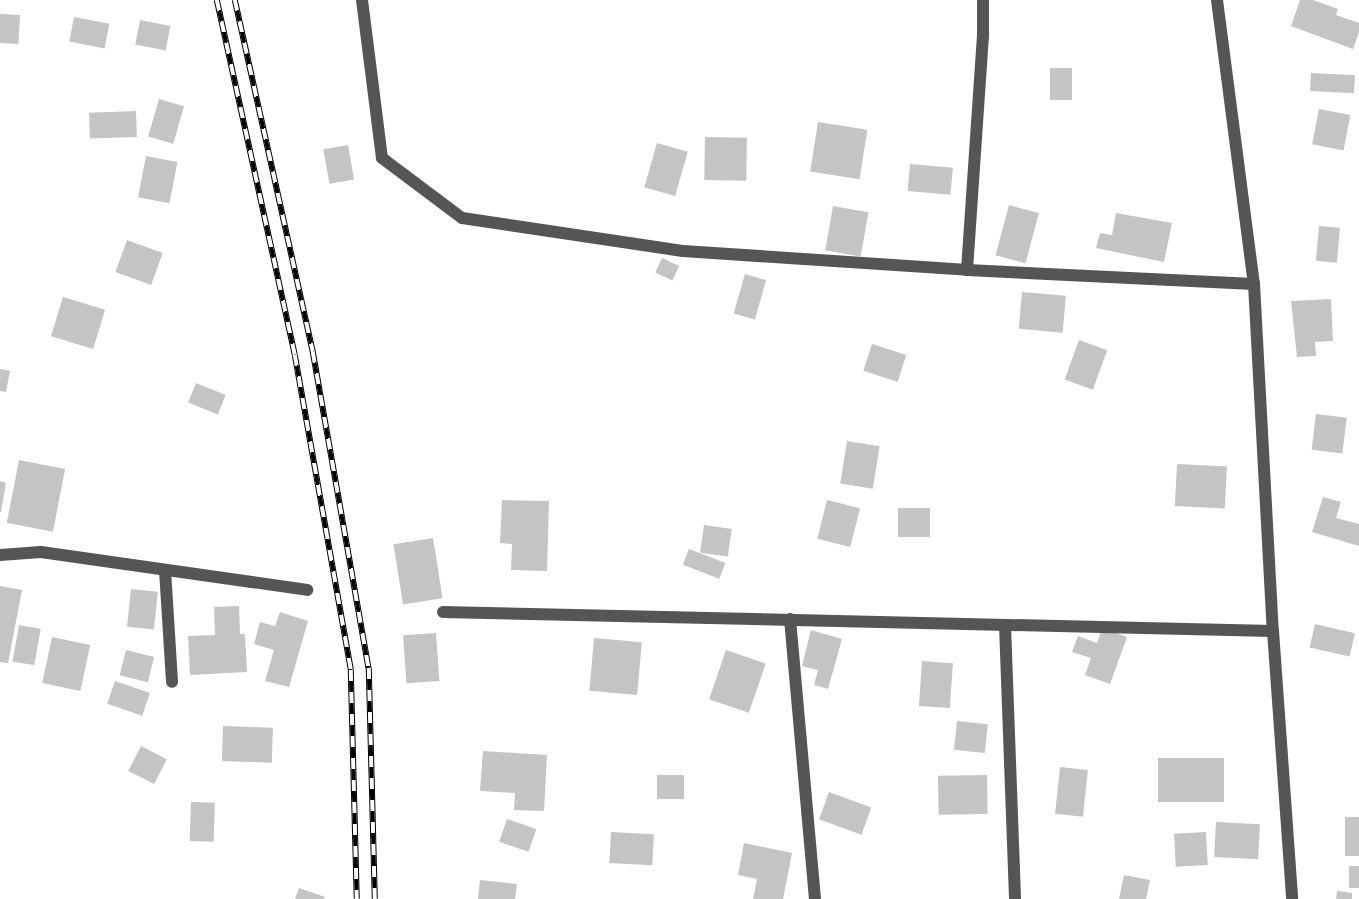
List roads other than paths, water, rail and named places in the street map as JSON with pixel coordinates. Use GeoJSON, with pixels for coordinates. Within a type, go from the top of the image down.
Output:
{"type":"FeatureCollection","features":[{"type":"Feature","properties":{"kind":"street"},"geometry":{"type":"LineString","coordinates":[[362,0],[382,158],[462,218],[683,251],[967,270],[1254,284]]}},
{"type":"Feature","properties":{"kind":"street"},"geometry":{"type":"LineString","coordinates":[[967,270],[983,37],[983,0]]}},
{"type":"Feature","properties":{"kind":"street"},"geometry":{"type":"LineString","coordinates":[[1217,0],[1254,284],[1273,631],[1292,899]]}},
{"type":"Feature","properties":{"kind":"street"},"geometry":{"type":"LineString","coordinates":[[0,554],[41,552],[308,590]]}},
{"type":"Feature","properties":{"kind":"street"},"geometry":{"type":"LineString","coordinates":[[165,570],[172,682]]}},
{"type":"Feature","properties":{"kind":"street"},"geometry":{"type":"LineString","coordinates":[[443,612],[1273,631]]}},
{"type":"Feature","properties":{"kind":"street"},"geometry":{"type":"LineString","coordinates":[[790,619],[815,899]]}},
{"type":"Feature","properties":{"kind":"street"},"geometry":{"type":"LineString","coordinates":[[1005,625],[1015,899]]}},
{"type":"Feature","properties":{"kind":"railway"},"geometry":{"type":"LineString","coordinates":[[217,0],[295,355],[351,670],[357,899]]}},
{"type":"Feature","properties":{"kind":"railway"},"geometry":{"type":"LineString","coordinates":[[235,0],[313,352],[369,668],[375,899]]}}]}
